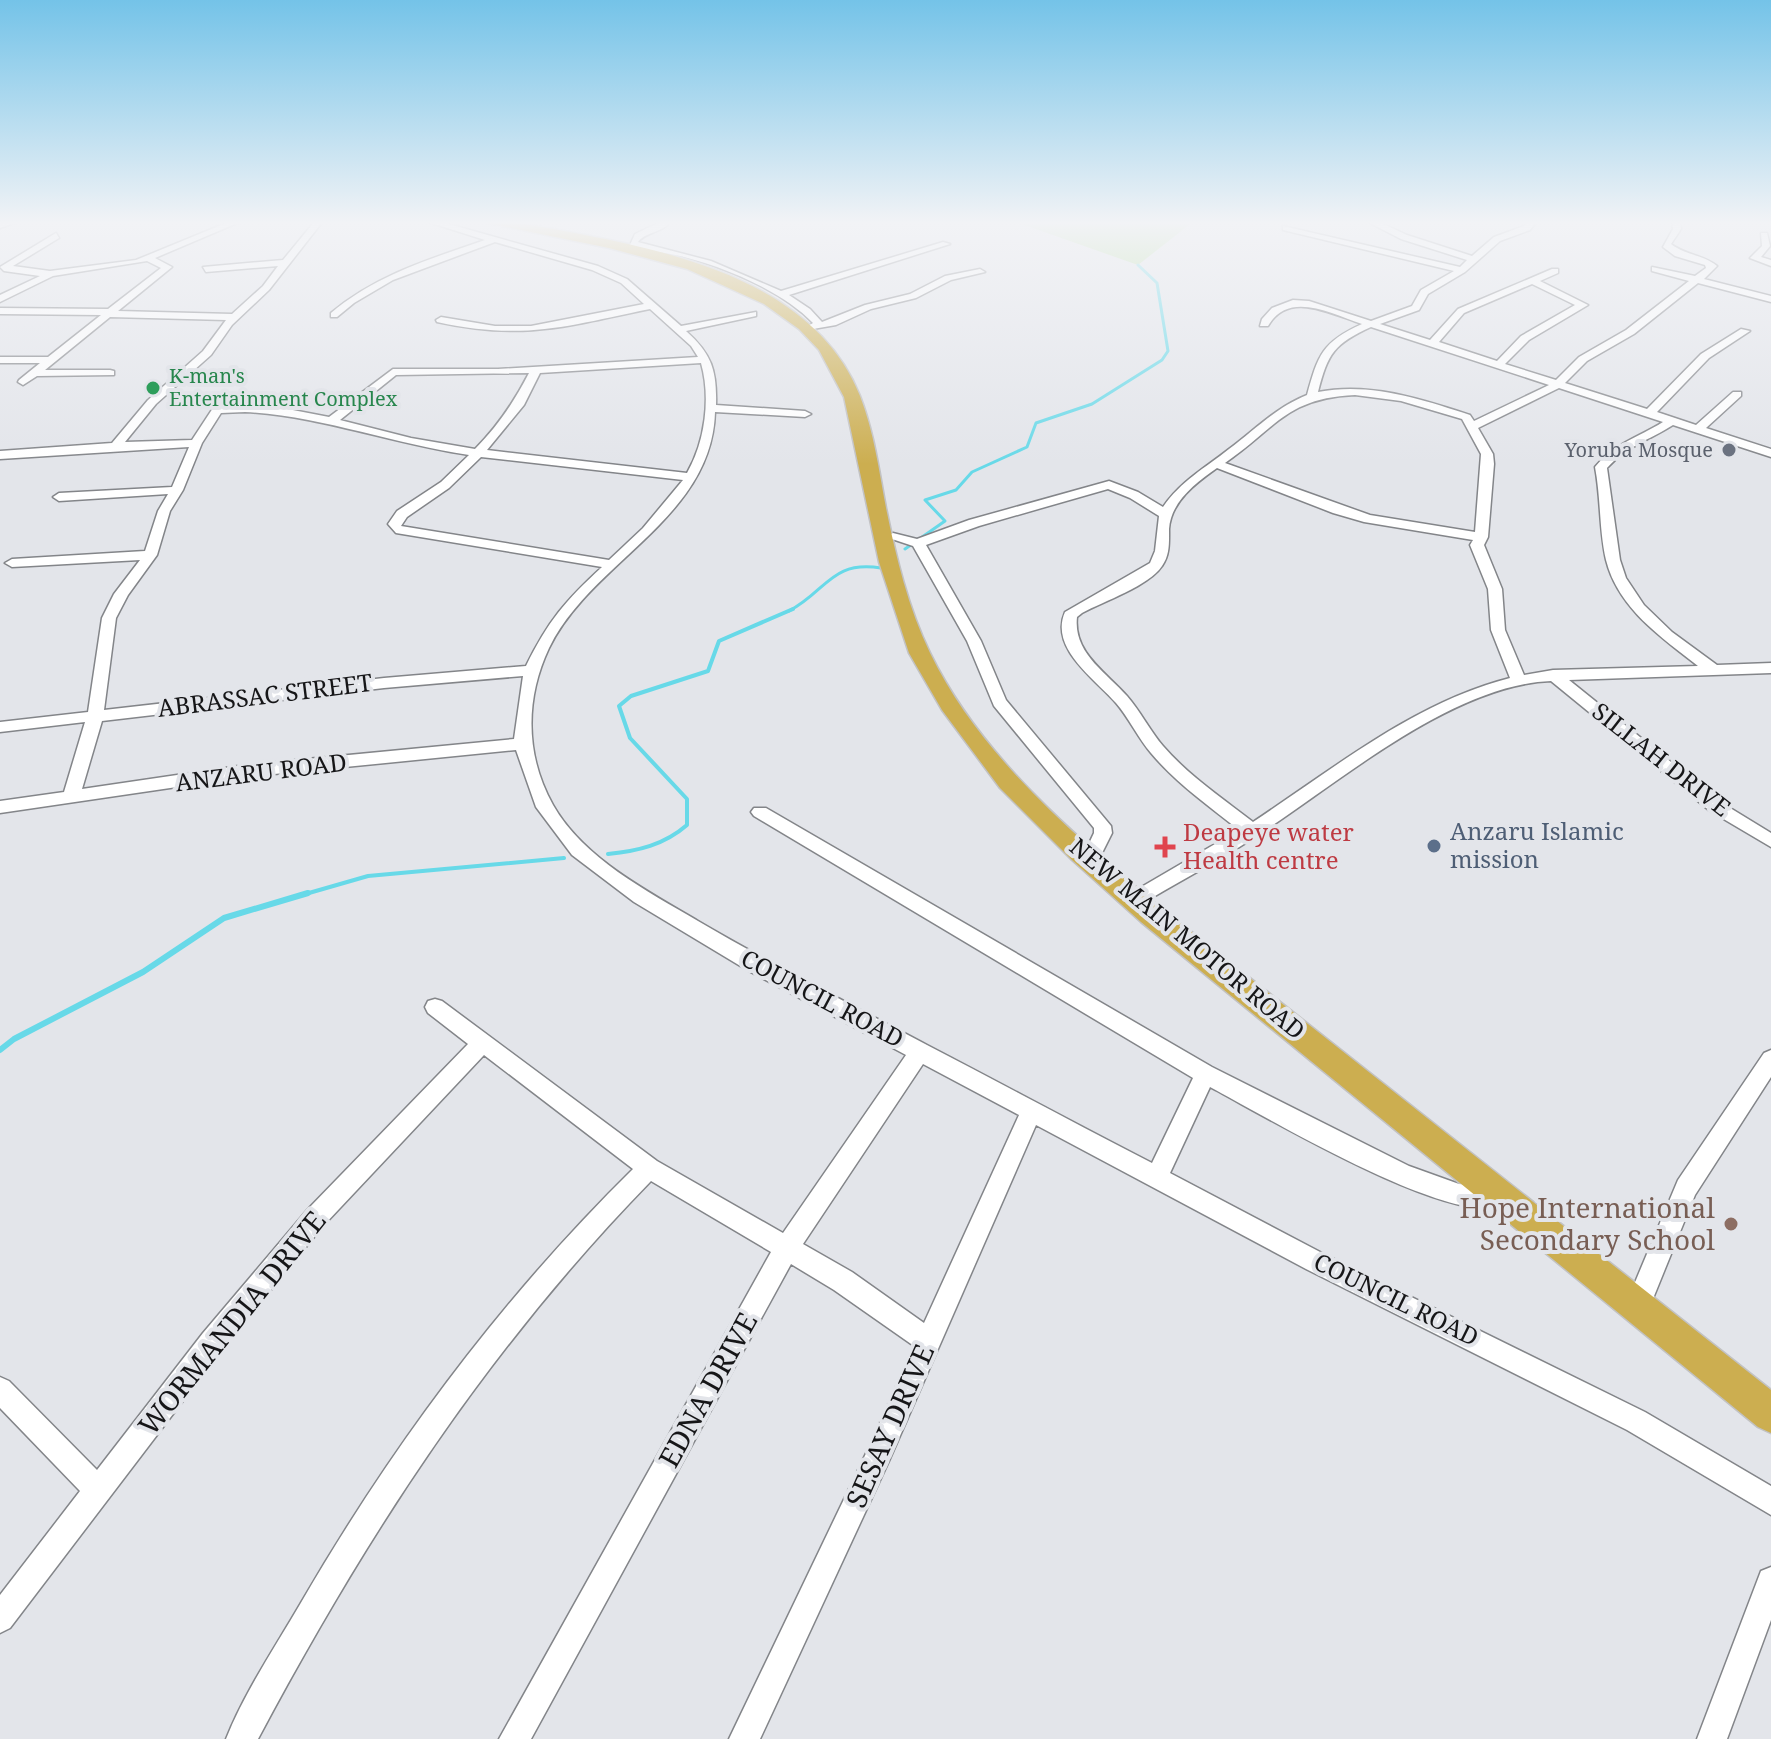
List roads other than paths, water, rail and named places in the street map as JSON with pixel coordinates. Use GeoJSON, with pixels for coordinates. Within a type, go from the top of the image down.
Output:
{"type":"FeatureCollection","features":[{"type":"Feature","properties":{"kind":"highway","name":"NEW MAIN MOTOR ROAD"},"geometry":{"type":"LineString","coordinates":[[768,302],[806,328],[831,354],[852,396],[867,446],[883,537],[913,639],[948,700],[998,770],[1085,859],[1162,925],[1429,1136],[1771,1414]]}},
{"type":"Feature","properties":{"kind":"highway","name":"NEW MAIN MOTOR ROAD"},"geometry":{"type":"LineString","coordinates":[[781,302],[816,324],[839,352],[861,393],[893,537],[924,637],[959,698],[1011,766],[1094,852],[1144,894],[1771,1392]]}},
{"type":"Feature","properties":{"kind":"street"},"geometry":{"type":"LineString","coordinates":[[23,382],[122,302]]}},
{"type":"Feature","properties":{"kind":"street"},"geometry":{"type":"LineString","coordinates":[[116,446],[152,402],[201,359],[233,317],[250,302]]}},
{"type":"Feature","properties":{"kind":"street"},"geometry":{"type":"LineString","coordinates":[[334,315],[348,302]]}},
{"type":"Feature","properties":{"kind":"street","name":"COUNCIL ROAD"},"geometry":{"type":"LineString","coordinates":[[650,302],[680,329],[705,360],[711,379],[712,408],[702,458],[691,477],[648,531],[559,616],[531,670],[522,744],[545,807],[561,831],[600,869],[754,964],[1156,1178],[1636,1421],[1771,1501]]}},
{"type":"Feature","properties":{"kind":"street"},"geometry":{"type":"LineString","coordinates":[[797,302],[816,324],[832,323],[886,302]]}},
{"type":"Feature","properties":{"kind":"street"},"geometry":{"type":"LineString","coordinates":[[1264,324],[1273,312],[1299,302]]}},
{"type":"Feature","properties":{"kind":"street"},"geometry":{"type":"LineString","coordinates":[[1300,302],[1375,323],[1771,453]]}},
{"type":"Feature","properties":{"kind":"street"},"geometry":{"type":"LineString","coordinates":[[1311,398],[1327,351],[1375,323],[1416,308],[1419,302]]}},
{"type":"Feature","properties":{"kind":"street"},"geometry":{"type":"LineString","coordinates":[[1432,344],[1458,313],[1483,302]]}},
{"type":"Feature","properties":{"kind":"street"},"geometry":{"type":"LineString","coordinates":[[1500,364],[1504,356],[1532,335],[1583,305],[1577,302]]}},
{"type":"Feature","properties":{"kind":"street"},"geometry":{"type":"LineString","coordinates":[[1470,427],[1557,385],[1583,359],[1630,332],[1665,302]]}},
{"type":"Feature","properties":{"kind":"street"},"geometry":{"type":"LineString","coordinates":[[441,320],[476,328],[542,328],[654,305]]}},
{"type":"Feature","properties":{"kind":"street"},"geometry":{"type":"LineString","coordinates":[[0,311],[233,317]]}},
{"type":"Feature","properties":{"kind":"street"},"geometry":{"type":"LineString","coordinates":[[680,329],[753,314]]}},
{"type":"Feature","properties":{"kind":"street"},"geometry":{"type":"LineString","coordinates":[[1649,414],[1705,356],[1745,331]]}},
{"type":"Feature","properties":{"kind":"street"},"geometry":{"type":"LineString","coordinates":[[0,360],[51,360]]}},
{"type":"Feature","properties":{"kind":"street"},"geometry":{"type":"LineString","coordinates":[[330,422],[393,372],[498,372],[705,360]]}},
{"type":"Feature","properties":{"kind":"street"},"geometry":{"type":"LineString","coordinates":[[537,368],[518,405],[477,454],[445,485],[402,514],[394,524],[395,528],[401,532],[439,536],[517,552],[610,564]]}},
{"type":"Feature","properties":{"kind":"street"},"geometry":{"type":"LineString","coordinates":[[34,373],[110,373]]}},
{"type":"Feature","properties":{"kind":"street"},"geometry":{"type":"LineString","coordinates":[[1252,831],[1184,777],[1160,753],[1125,702],[1086,662],[1072,642],[1070,615],[1156,566],[1163,548],[1165,514],[1186,484],[1287,407],[1311,398],[1350,392],[1384,396],[1466,417],[1487,454],[1488,464],[1481,537],[1477,545],[1495,589],[1498,630],[1518,679]]}},
{"type":"Feature","properties":{"kind":"street"},"geometry":{"type":"LineString","coordinates":[[1698,429],[1737,394]]}},
{"type":"Feature","properties":{"kind":"street"},"geometry":{"type":"LineString","coordinates":[[71,798],[95,716],[109,618],[121,594],[150,555],[164,511],[177,490],[196,443],[217,410],[258,408],[330,422],[402,441],[477,454],[691,477]]}},
{"type":"Feature","properties":{"kind":"street"},"geometry":{"type":"LineString","coordinates":[[712,408],[805,414]]}},
{"type":"Feature","properties":{"kind":"street"},"geometry":{"type":"LineString","coordinates":[[1672,421],[1644,438],[1620,447],[1601,467],[1609,495],[1613,561],[1626,590],[1654,623],[1712,669]]}},
{"type":"Feature","properties":{"kind":"street"},"geometry":{"type":"LineString","coordinates":[[0,455],[196,443]]}},
{"type":"Feature","properties":{"kind":"street"},"geometry":{"type":"LineString","coordinates":[[1215,463],[1337,510],[1369,519],[1481,537]]}},
{"type":"Feature","properties":{"kind":"street"},"geometry":{"type":"LineString","coordinates":[[893,537],[918,543],[974,523],[1109,485],[1134,495],[1165,514]]}},
{"type":"Feature","properties":{"kind":"street"},"geometry":{"type":"LineString","coordinates":[[59,497],[177,490]]}},
{"type":"Feature","properties":{"kind":"street"},"geometry":{"type":"LineString","coordinates":[[918,543],[974,641],[999,702],[1102,826],[1103,833],[1094,852]]}},
{"type":"Feature","properties":{"kind":"street"},"geometry":{"type":"LineString","coordinates":[[12,563],[150,555]]}},
{"type":"Feature","properties":{"kind":"street"},"geometry":{"type":"LineString","coordinates":[[1144,894],[1252,831],[1430,715],[1483,690],[1518,679],[1553,675],[1771,668]]}},
{"type":"Feature","properties":{"kind":"street","name":"ABRASSAC STREET"},"geometry":{"type":"LineString","coordinates":[[0,727],[384,683],[531,670]]}},
{"type":"Feature","properties":{"kind":"street","name":"SILLAH DRIVE"},"geometry":{"type":"LineString","coordinates":[[1553,675],[1716,807],[1771,841]]}},
{"type":"Feature","properties":{"kind":"street","name":"ANZARU ROAD"},"geometry":{"type":"LineString","coordinates":[[0,807],[245,771],[522,744]]}},
{"type":"Feature","properties":{"kind":"street"},"geometry":{"type":"LineString","coordinates":[[760,812],[878,880],[1018,967],[1205,1074],[1403,1175],[1459,1195],[1502,1198]]}},
{"type":"Feature","properties":{"kind":"street"},"geometry":{"type":"LineString","coordinates":[[435,1007],[649,1168],[843,1281],[928,1341]]}},
{"type":"Feature","properties":{"kind":"street","name":"WORMANDIA DRIVE"},"geometry":{"type":"LineString","coordinates":[[0,1618],[212,1342],[316,1217],[482,1043]]}},
{"type":"Feature","properties":{"kind":"street","name":"EDNA DRIVE"},"geometry":{"type":"LineString","coordinates":[[514,1739],[787,1247],[920,1051]]}},
{"type":"Feature","properties":{"kind":"street"},"geometry":{"type":"LineString","coordinates":[[1643,1292],[1686,1188],[1771,1059]]}},
{"type":"Feature","properties":{"kind":"street"},"geometry":{"type":"LineString","coordinates":[[1156,1178],[1205,1074]]}},
{"type":"Feature","properties":{"kind":"street","name":"SESAY DRIVE"},"geometry":{"type":"LineString","coordinates":[[744,1739],[880,1452],[1032,1110]]}},
{"type":"Feature","properties":{"kind":"street"},"geometry":{"type":"LineString","coordinates":[[241,1739],[279,1666],[365,1526],[434,1424],[518,1310],[649,1168]]}},
{"type":"Feature","properties":{"kind":"street"},"geometry":{"type":"LineString","coordinates":[[0,1390],[99,1491]]}},
{"type":"Feature","properties":{"kind":"street"},"geometry":{"type":"LineString","coordinates":[[1712,1739],[1771,1581]]}},
{"type":"Feature","properties":{"kind":"waterway"},"geometry":{"type":"LineString","coordinates":[[905,549],[945,521],[925,500],[956,490],[972,472],[1027,447],[1036,423],[1092,404],[1162,360],[1168,351],[1160,302]]}},
{"type":"Feature","properties":{"kind":"waterway"},"geometry":{"type":"LineString","coordinates":[[790,610],[840,573],[864,567],[881,568]]}},
{"type":"Feature","properties":{"kind":"waterway"},"geometry":{"type":"LineString","coordinates":[[608,854],[650,846],[669,838],[687,825],[687,799],[630,738],[619,706],[631,696],[708,671],[719,641],[790,610]]}},
{"type":"Feature","properties":{"kind":"waterway"},"geometry":{"type":"LineString","coordinates":[[302,895],[368,876],[564,858]]}},
{"type":"Feature","properties":{"kind":"waterway"},"geometry":{"type":"LineString","coordinates":[[0,1050],[14,1039],[143,972],[224,918],[308,893]]}},
{"type":"Feature","properties":{"kind":"place","name":"K-man's Entertainment Complex"},"geometry":{"type":"Point","coordinates":[153,388]}},
{"type":"Feature","properties":{"kind":"place","name":"Yoruba Mosque"},"geometry":{"type":"Point","coordinates":[1729,450]}},
{"type":"Feature","properties":{"kind":"place","name":"Anzaru Islamic mission"},"geometry":{"type":"Point","coordinates":[1434,846]}},
{"type":"Feature","properties":{"kind":"place","name":"Deapeye water Health centre"},"geometry":{"type":"Point","coordinates":[1165,847]}},
{"type":"Feature","properties":{"kind":"place","name":"Hope International Secondary School"},"geometry":{"type":"Point","coordinates":[1731,1224]}}]}
